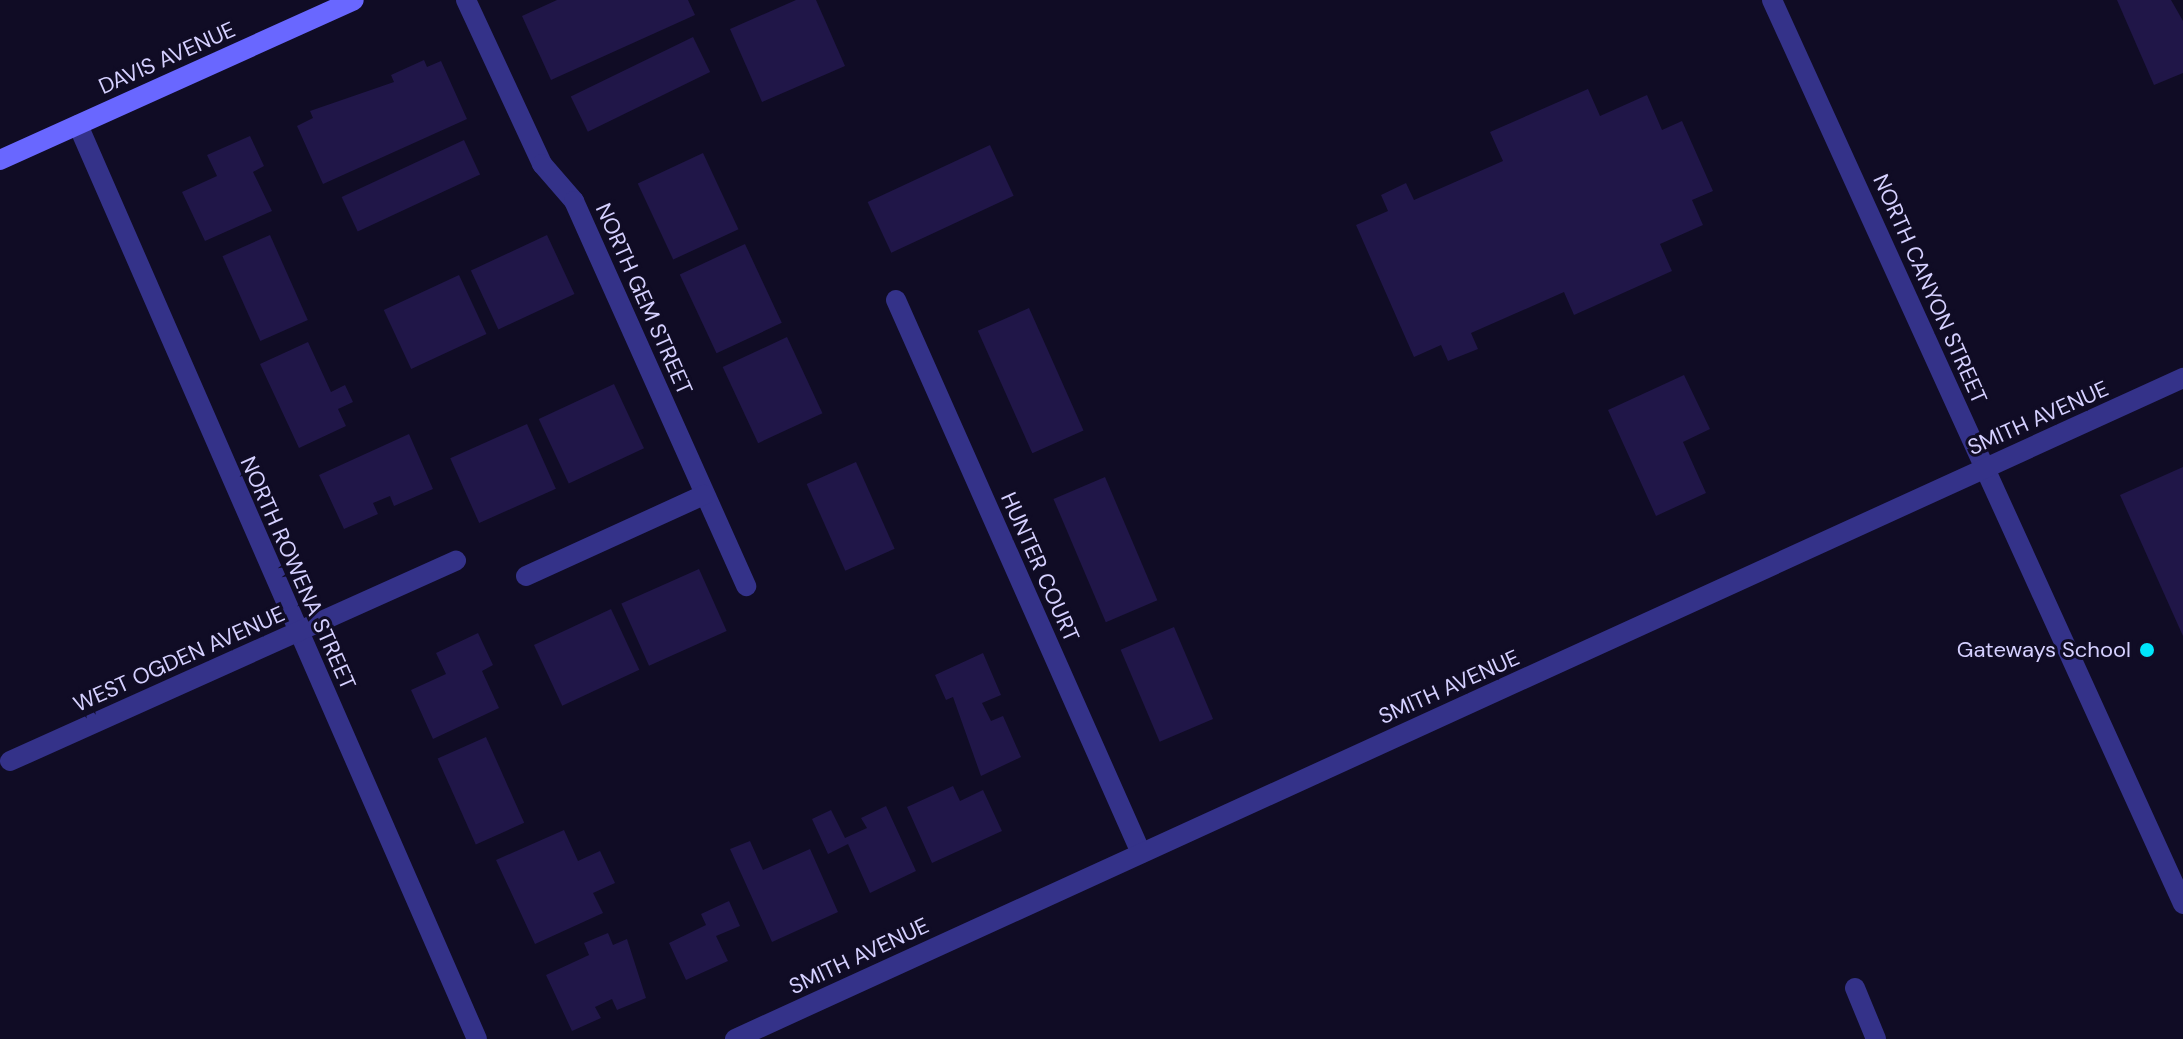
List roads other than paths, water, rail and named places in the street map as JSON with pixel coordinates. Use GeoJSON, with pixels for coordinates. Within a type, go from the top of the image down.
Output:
{"type":"FeatureCollection","features":[{"type":"Feature","properties":{"kind":"street","name":"DAVIS AVENUE"},"geometry":{"type":"LineString","coordinates":[[0,160],[354,0]]}},
{"type":"Feature","properties":{"kind":"street","name":"NORTH GEM STREET"},"geometry":{"type":"LineString","coordinates":[[466,0],[542,164],[574,201],[746,586]]}},
{"type":"Feature","properties":{"kind":"street","name":"NORTH CANYON STREET"},"geometry":{"type":"LineString","coordinates":[[1772,0],[2183,904]]}},
{"type":"Feature","properties":{"kind":"street","name":"NORTH ROWENA STREET"},"geometry":{"type":"LineString","coordinates":[[78,125],[297,633],[477,1039]]}},
{"type":"Feature","properties":{"kind":"street","name":"HUNTER COURT"},"geometry":{"type":"LineString","coordinates":[[896,300],[1141,853]]}},
{"type":"Feature","properties":{"kind":"street","name":"SMITH AVENUE"},"geometry":{"type":"LineString","coordinates":[[735,1039],[2183,378]]}},
{"type":"Feature","properties":{"kind":"street"},"geometry":{"type":"LineString","coordinates":[[526,576],[704,495]]}},
{"type":"Feature","properties":{"kind":"street","name":"WEST OGDEN AVENUE"},"geometry":{"type":"LineString","coordinates":[[10,761],[456,561]]}},
{"type":"Feature","properties":{"kind":"street"},"geometry":{"type":"LineString","coordinates":[[1855,988],[1876,1039]]}},
{"type":"Feature","properties":{"kind":"place","name":"Gateways School"},"geometry":{"type":"Point","coordinates":[2147,650]}}]}
